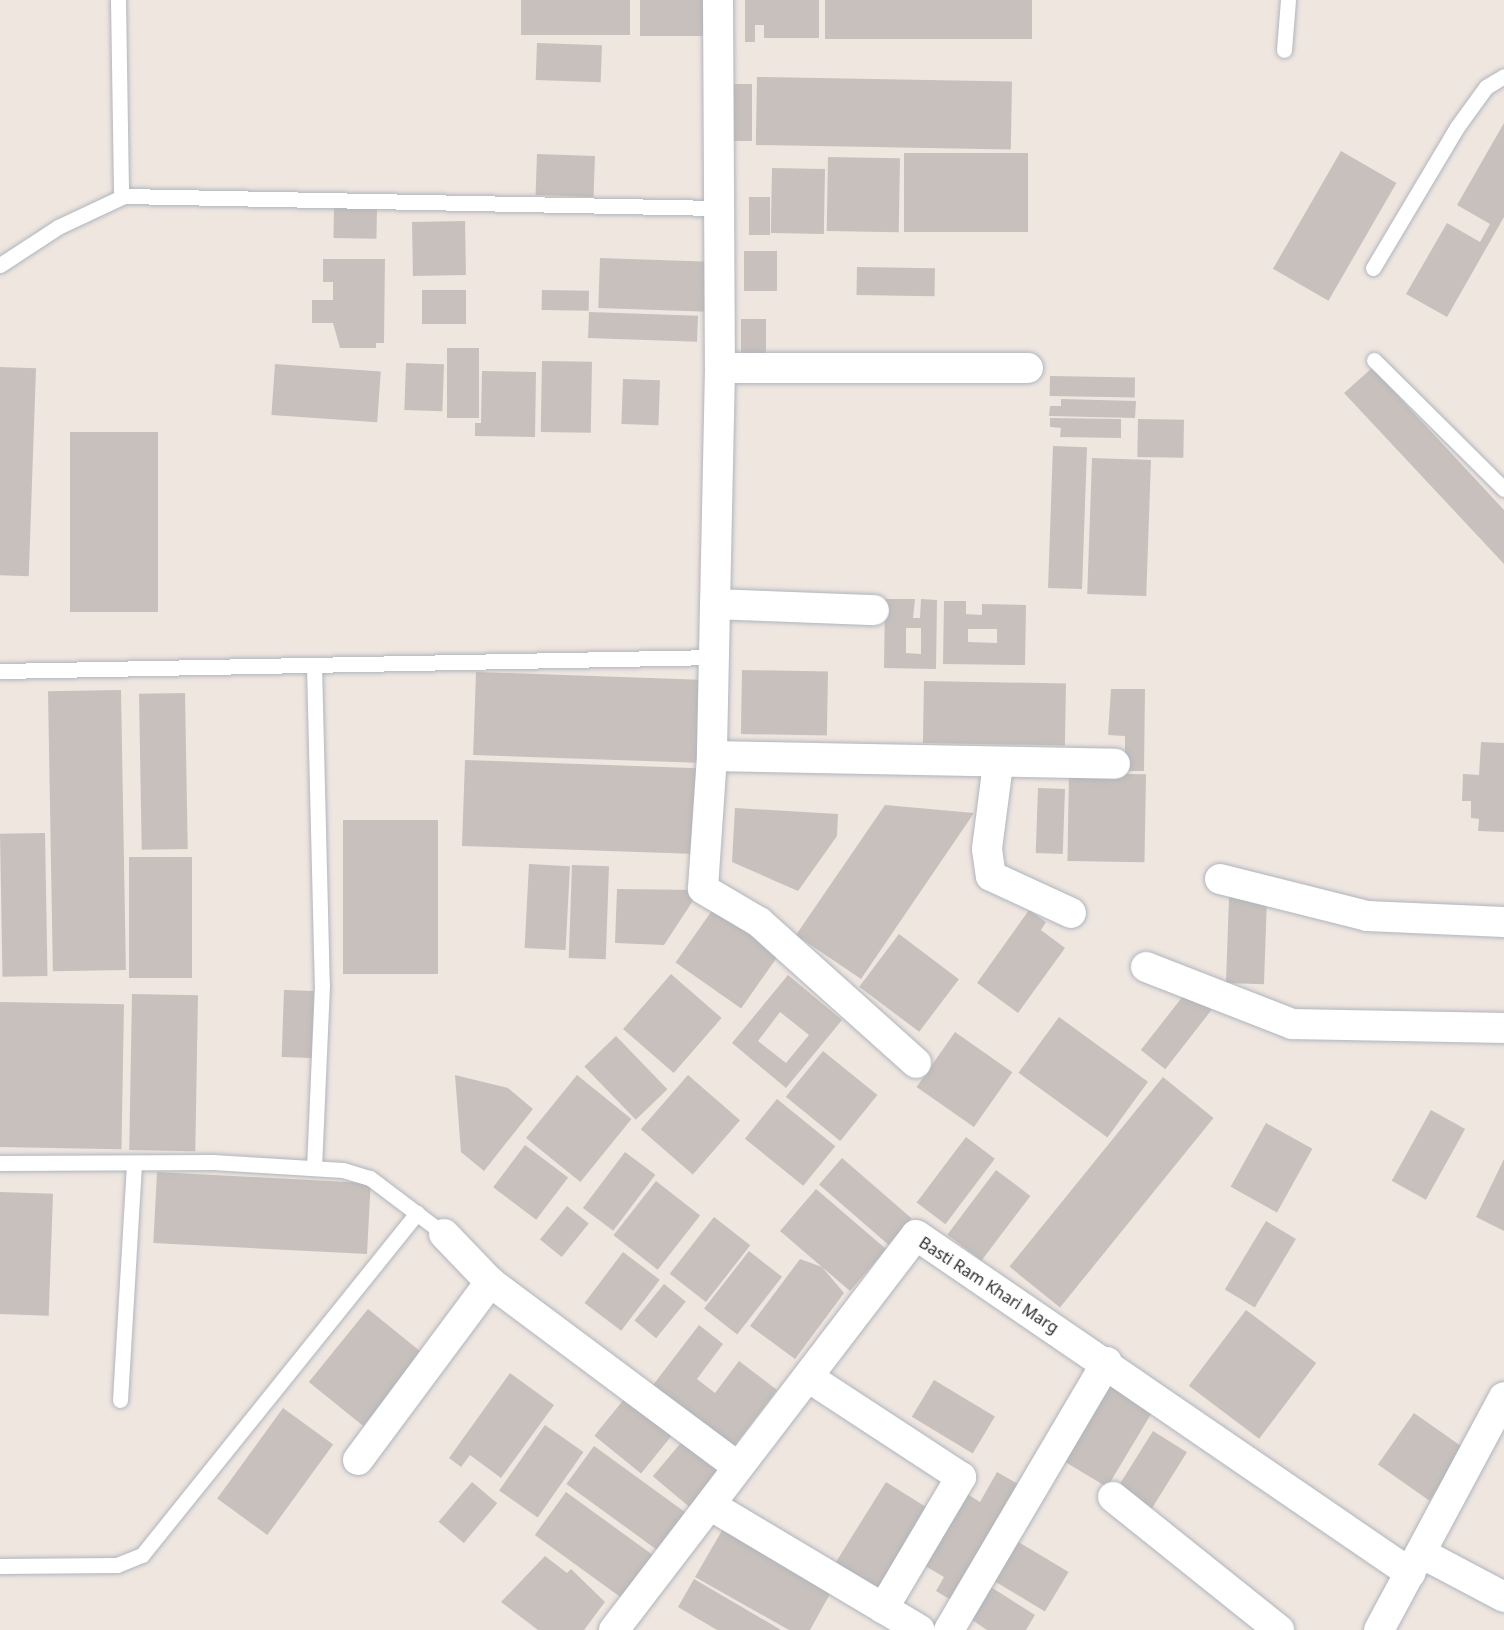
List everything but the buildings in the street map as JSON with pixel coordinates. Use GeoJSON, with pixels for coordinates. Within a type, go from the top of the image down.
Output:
{"type":"FeatureCollection","features":[{"type":"Feature","properties":{"kind":"street"},"geometry":{"type":"LineString","coordinates":[[718,0],[720,368],[712,756],[703,889],[759,922],[916,1063]]}},
{"type":"Feature","properties":{"kind":"street"},"geometry":{"type":"LineString","coordinates":[[720,368],[1028,368]]}},
{"type":"Feature","properties":{"kind":"street"},"geometry":{"type":"LineString","coordinates":[[716,604],[874,610]]}},
{"type":"Feature","properties":{"kind":"street"},"geometry":{"type":"LineString","coordinates":[[712,756],[998,764],[1115,764]]}},
{"type":"Feature","properties":{"kind":"street"},"geometry":{"type":"LineString","coordinates":[[998,764],[987,849],[991,876],[1071,914]]}},
{"type":"Feature","properties":{"kind":"street"},"geometry":{"type":"LineString","coordinates":[[1220,879],[1367,916],[1504,922]]}},
{"type":"Feature","properties":{"kind":"street"},"geometry":{"type":"LineString","coordinates":[[1146,967],[1292,1024],[1504,1028]]}},
{"type":"Feature","properties":{"kind":"street"},"geometry":{"type":"LineString","coordinates":[[444,1234],[490,1282],[738,1467]]}},
{"type":"Feature","properties":{"kind":"street","name":"Basti Ram Khari Marg"},"geometry":{"type":"LineString","coordinates":[[614,1630],[916,1235],[1415,1563],[1504,1597]]}},
{"type":"Feature","properties":{"kind":"street"},"geometry":{"type":"LineString","coordinates":[[358,1460],[490,1282]]}},
{"type":"Feature","properties":{"kind":"street"},"geometry":{"type":"LineString","coordinates":[[949,1630],[1107,1362]]}},
{"type":"Feature","properties":{"kind":"street"},"geometry":{"type":"LineString","coordinates":[[808,1377],[961,1477],[883,1609]]}},
{"type":"Feature","properties":{"kind":"street"},"geometry":{"type":"LineString","coordinates":[[1379,1630],[1504,1397]]}},
{"type":"Feature","properties":{"kind":"street"},"geometry":{"type":"LineString","coordinates":[[1113,1497],[1279,1630]]}},
{"type":"Feature","properties":{"kind":"street"},"geometry":{"type":"LineString","coordinates":[[710,1505],[920,1630]]}},
{"type":"Feature","properties":{"kind":"lane"},"geometry":{"type":"LineString","coordinates":[[118,0],[121,197]]}},
{"type":"Feature","properties":{"kind":"lane"},"geometry":{"type":"LineString","coordinates":[[1284,50],[1288,0]]}},
{"type":"Feature","properties":{"kind":"lane"},"geometry":{"type":"LineString","coordinates":[[1372,268],[1457,126],[1486,87],[1504,76]]}},
{"type":"Feature","properties":{"kind":"lane"},"geometry":{"type":"LineString","coordinates":[[0,265],[121,197],[718,208]]}},
{"type":"Feature","properties":{"kind":"lane"},"geometry":{"type":"LineString","coordinates":[[1374,360],[1504,489]]}},
{"type":"Feature","properties":{"kind":"lane"},"geometry":{"type":"LineString","coordinates":[[0,671],[714,657]]}},
{"type":"Feature","properties":{"kind":"lane"},"geometry":{"type":"LineString","coordinates":[[314,664],[322,985],[314,1167]]}},
{"type":"Feature","properties":{"kind":"lane"},"geometry":{"type":"LineString","coordinates":[[0,1163],[314,1167],[370,1178],[444,1234]]}},
{"type":"Feature","properties":{"kind":"lane"},"geometry":{"type":"LineString","coordinates":[[120,1400],[134,1164]]}},
{"type":"Feature","properties":{"kind":"lane"},"geometry":{"type":"LineString","coordinates":[[0,1566],[117,1565],[142,1555],[417,1213]]}}]}
